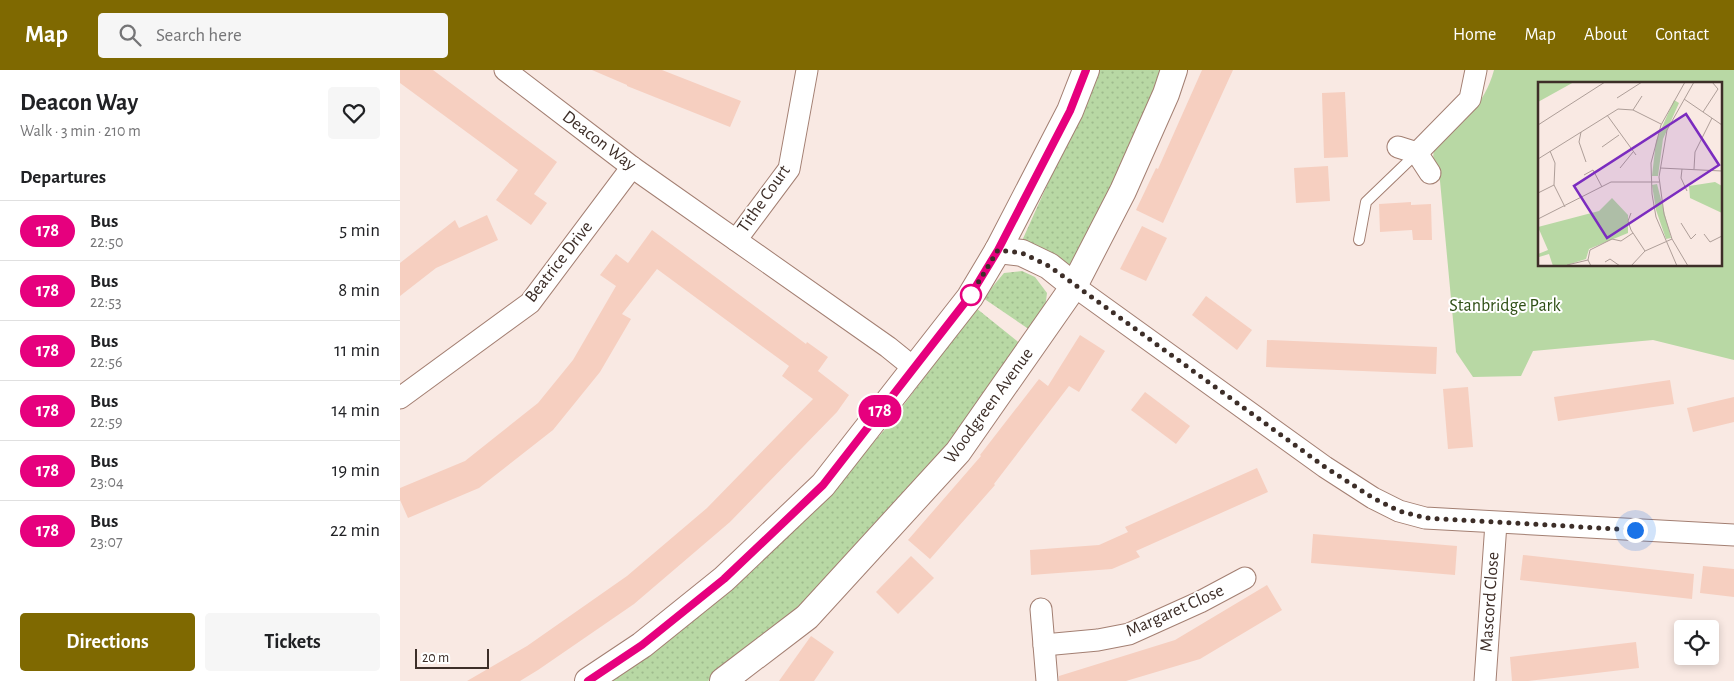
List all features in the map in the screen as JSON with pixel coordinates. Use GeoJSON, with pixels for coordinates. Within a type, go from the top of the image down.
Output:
{"type":"FeatureCollection","features":[{"type":"Feature","properties":{"kind":"street","name":"Deacon Way"},"geometry":{"type":"LineString","coordinates":[[504,70],[632,166],[914,368]]}},
{"type":"Feature","properties":{"kind":"street","name":"Tithe Court"},"geometry":{"type":"LineString","coordinates":[[736,240],[789,169],[807,70]]}},
{"type":"Feature","properties":{"kind":"street"},"geometry":{"type":"LineString","coordinates":[[588,681],[642,645],[724,579],[823,485],[970,296],[998,250],[1070,111],[1086,70]]}},
{"type":"Feature","properties":{"kind":"street","name":"Woodgreen Avenue"},"geometry":{"type":"LineString","coordinates":[[723,681],[807,617],[958,452],[1074,286],[1123,191],[1166,94],[1174,70]]}},
{"type":"Feature","properties":{"kind":"street"},"geometry":{"type":"LineString","coordinates":[[1430,173],[1407,150],[1470,99],[1476,70]]}},
{"type":"Feature","properties":{"kind":"street","name":"Beatrice Drive"},"geometry":{"type":"LineString","coordinates":[[400,398],[530,303],[632,166]]}},
{"type":"Feature","properties":{"kind":"street"},"geometry":{"type":"LineString","coordinates":[[998,250],[1022,253],[1049,266],[1325,467],[1373,498],[1399,511],[1426,518],[1734,535]]}},
{"type":"Feature","properties":{"kind":"street","name":"Mascord Close"},"geometry":{"type":"LineString","coordinates":[[1484,681],[1496,523]]}},
{"type":"Feature","properties":{"kind":"street","name":"Margaret Close"},"geometry":{"type":"LineString","coordinates":[[1044,645],[1098,640],[1129,634],[1200,602],[1245,578]]}},
{"type":"Feature","properties":{"kind":"street"},"geometry":{"type":"LineString","coordinates":[[1041,609],[1046,681]]}},
{"type":"Feature","properties":{"kind":"lane"},"geometry":{"type":"LineString","coordinates":[[1359,240],[1366,202],[1407,150]]}},
{"type":"Feature","properties":{"kind":"green space"},"geometry":{"type":"Polygon","coordinates":[[[1099,70],[1164,70],[1116,181],[1072,270],[1048,251],[1021,243],[1099,70]]]}},
{"type":"Feature","properties":{"kind":"green space","name":"Stanbridge Park"},"geometry":{"type":"Polygon","coordinates":[[[1494,70],[1734,70],[1734,360],[1653,340],[1533,351],[1521,376],[1473,377],[1456,352],[1440,181],[1433,160],[1434,146],[1454,131],[1471,114],[1485,94],[1494,70]]]}},
{"type":"Feature","properties":{"kind":"green space"},"geometry":{"type":"Polygon","coordinates":[[[1022,271],[1035,277],[1047,293],[1045,308],[1030,330],[983,298],[1004,273],[1022,271]]]}},
{"type":"Feature","properties":{"kind":"green space"},"geometry":{"type":"Polygon","coordinates":[[[976,308],[1022,345],[953,439],[798,609],[708,681],[612,681],[813,511],[888,426],[976,308]]]}},
{"type":"Feature","properties":{"kind":"building"},"geometry":{"type":"Polygon","coordinates":[[[400,70],[433,70],[557,162],[534,194],[547,203],[531,225],[496,200],[518,170],[400,83],[400,70]]]}},
{"type":"Feature","properties":{"kind":"building"},"geometry":{"type":"Polygon","coordinates":[[[592,70],[662,70],[741,101],[730,127],[592,70]]]}},
{"type":"Feature","properties":{"kind":"building"},"geometry":{"type":"Polygon","coordinates":[[[1202,70],[1233,70],[1163,223],[1136,210],[1156,168],[1158,169],[1202,70]]]}},
{"type":"Feature","properties":{"kind":"building"},"geometry":{"type":"Polygon","coordinates":[[[1345,92],[1348,157],[1324,158],[1322,93],[1345,92]]]}},
{"type":"Feature","properties":{"kind":"building"},"geometry":{"type":"Polygon","coordinates":[[[1328,166],[1330,201],[1296,203],[1294,168],[1328,166]]]}},
{"type":"Feature","properties":{"kind":"building"},"geometry":{"type":"Polygon","coordinates":[[[1411,202],[1411,205],[1431,204],[1432,240],[1413,240],[1412,230],[1380,232],[1379,204],[1411,202]]]}},
{"type":"Feature","properties":{"kind":"building"},"geometry":{"type":"Polygon","coordinates":[[[487,215],[498,240],[436,268],[400,296],[400,263],[455,220],[459,228],[487,215]]]}},
{"type":"Feature","properties":{"kind":"building"},"geometry":{"type":"Polygon","coordinates":[[[1142,226],[1167,238],[1146,281],[1120,269],[1142,226]]]}},
{"type":"Feature","properties":{"kind":"building"},"geometry":{"type":"Polygon","coordinates":[[[652,230],[806,344],[807,342],[828,357],[818,371],[849,395],[837,412],[730,522],[634,604],[520,681],[467,681],[527,646],[627,576],[707,508],[813,399],[782,376],[789,366],[657,269],[622,314],[631,319],[600,372],[553,430],[479,488],[408,518],[400,500],[400,488],[465,461],[538,403],[573,360],[616,286],[600,275],[616,254],[628,263],[652,230]]]}},
{"type":"Feature","properties":{"kind":"building"},"geometry":{"type":"Polygon","coordinates":[[[1206,296],[1252,330],[1237,350],[1192,315],[1206,296]]]}},
{"type":"Feature","properties":{"kind":"building"},"geometry":{"type":"Polygon","coordinates":[[[1080,335],[1105,351],[1079,392],[1069,386],[995,485],[930,559],[908,540],[981,456],[1039,379],[1048,386],[1080,335]]]}},
{"type":"Feature","properties":{"kind":"building"},"geometry":{"type":"Polygon","coordinates":[[[1267,340],[1437,347],[1436,374],[1266,367],[1267,340]]]}},
{"type":"Feature","properties":{"kind":"building"},"geometry":{"type":"Polygon","coordinates":[[[1670,380],[1674,404],[1558,421],[1554,397],[1670,380]]]}},
{"type":"Feature","properties":{"kind":"building"},"geometry":{"type":"Polygon","coordinates":[[[1468,387],[1473,447],[1448,449],[1443,389],[1468,387]]]}},
{"type":"Feature","properties":{"kind":"building"},"geometry":{"type":"Polygon","coordinates":[[[1145,392],[1190,426],[1176,444],[1131,410],[1145,392]]]}},
{"type":"Feature","properties":{"kind":"building"},"geometry":{"type":"Polygon","coordinates":[[[1734,397],[1734,422],[1693,432],[1687,408],[1734,397]]]}},
{"type":"Feature","properties":{"kind":"building"},"geometry":{"type":"Polygon","coordinates":[[[1257,468],[1268,492],[1136,551],[1140,557],[1112,569],[1031,575],[1030,550],[1099,545],[1128,532],[1125,527],[1257,468]]]}},
{"type":"Feature","properties":{"kind":"building"},"geometry":{"type":"Polygon","coordinates":[[[1313,534],[1457,546],[1455,575],[1311,563],[1313,534]]]}},
{"type":"Feature","properties":{"kind":"building"},"geometry":{"type":"Polygon","coordinates":[[[1523,555],[1694,574],[1692,599],[1520,580],[1523,555]]]}},
{"type":"Feature","properties":{"kind":"building"},"geometry":{"type":"Polygon","coordinates":[[[911,556],[934,578],[898,614],[876,592],[911,556]]]}},
{"type":"Feature","properties":{"kind":"building"},"geometry":{"type":"Polygon","coordinates":[[[1703,566],[1734,569],[1734,597],[1700,593],[1703,566]]]}},
{"type":"Feature","properties":{"kind":"building"},"geometry":{"type":"Polygon","coordinates":[[[1267,585],[1282,610],[1200,659],[1126,681],[1059,681],[1059,676],[1175,640],[1267,585]]]}},
{"type":"Feature","properties":{"kind":"building"},"geometry":{"type":"Polygon","coordinates":[[[811,636],[834,652],[814,681],[779,681],[811,636]]]}},
{"type":"Feature","properties":{"kind":"building"},"geometry":{"type":"Polygon","coordinates":[[[1636,642],[1639,668],[1528,681],[1512,681],[1510,657],[1636,642]]]}},
{"type":"Feature","properties":{"kind":"bus line","name":"178"},"geometry":{"type":"LineString","coordinates":[[588,681],[642,645],[724,579],[823,485],[970,296],[998,250],[1070,111],[1086,70]]}},
{"type":"Feature","properties":{"kind":"route"},"geometry":{"type":"LineString","coordinates":[[971,295],[998,250],[1022,253],[1049,266],[1325,467],[1373,498],[1399,511],[1426,518],[1635,530]]}}]}
